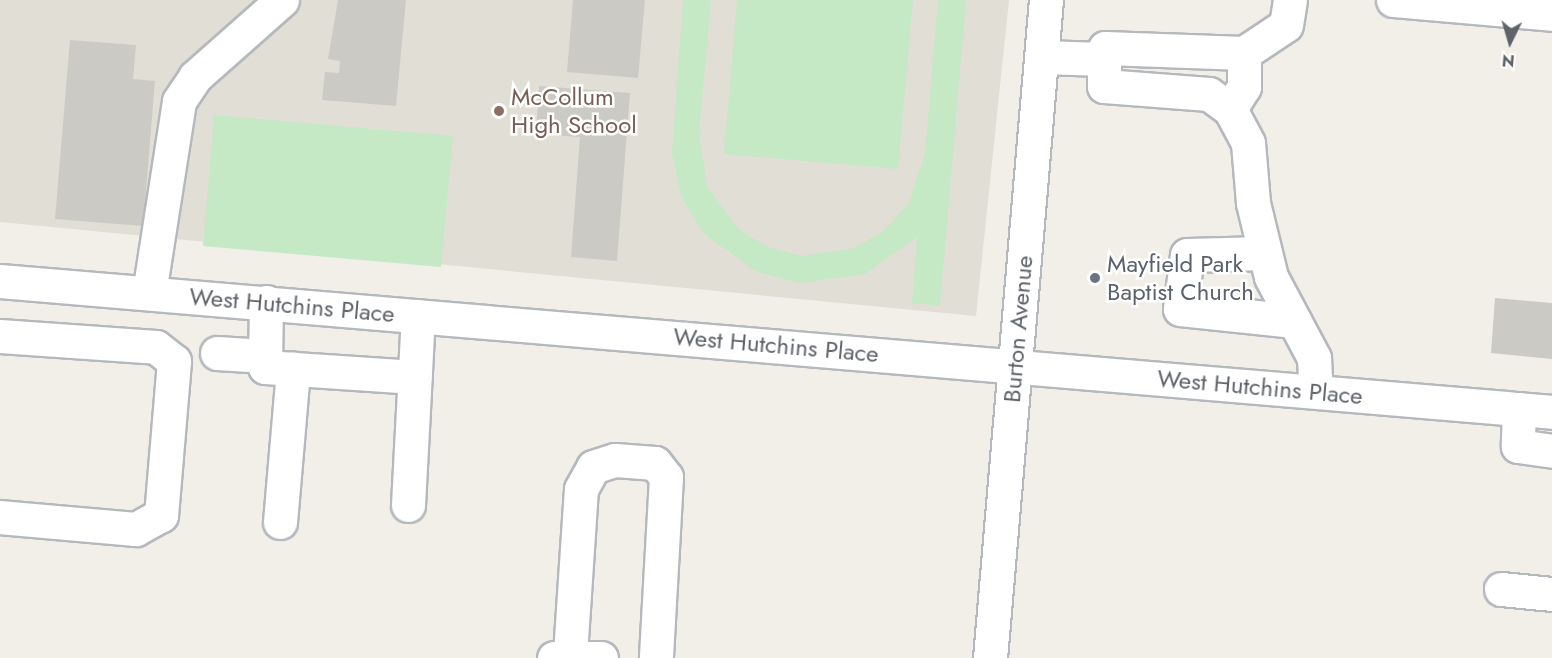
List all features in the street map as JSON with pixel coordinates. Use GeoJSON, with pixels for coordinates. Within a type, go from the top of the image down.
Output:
{"type":"FeatureCollection","features":[{"type":"Feature","properties":{"kind":"street"},"geometry":{"type":"LineString","coordinates":[[149,293],[179,101],[195,77],[282,0]]}},
{"type":"Feature","properties":{"kind":"street","name":"Burton Avenue"},"geometry":{"type":"LineString","coordinates":[[990,658],[1046,0]]}},
{"type":"Feature","properties":{"kind":"street"},"geometry":{"type":"LineString","coordinates":[[1290,0],[1286,25],[1244,53],[1106,48],[1104,86],[1209,94],[1230,109],[1248,143],[1265,253],[1294,321],[1314,358],[1316,392]]}},
{"type":"Feature","properties":{"kind":"street"},"geometry":{"type":"LineString","coordinates":[[1393,0],[1552,14]]}},
{"type":"Feature","properties":{"kind":"street"},"geometry":{"type":"LineString","coordinates":[[1230,109],[1244,87],[1244,53]]}},
{"type":"Feature","properties":{"kind":"street"},"geometry":{"type":"LineString","coordinates":[[1041,57],[1104,59]]}},
{"type":"Feature","properties":{"kind":"street"},"geometry":{"type":"LineString","coordinates":[[1265,253],[1186,255],[1180,309],[1294,321]]}},
{"type":"Feature","properties":{"kind":"street","name":"West Hutchins Place"},"geometry":{"type":"LineString","coordinates":[[0,281],[1552,412]]}},
{"type":"Feature","properties":{"kind":"street"},"geometry":{"type":"LineString","coordinates":[[266,302],[279,362],[280,522]]}},
{"type":"Feature","properties":{"kind":"street"},"geometry":{"type":"LineString","coordinates":[[408,505],[418,316]]}},
{"type":"Feature","properties":{"kind":"street"},"geometry":{"type":"LineString","coordinates":[[0,336],[156,347],[174,361],[161,515],[135,528],[0,516]]}},
{"type":"Feature","properties":{"kind":"street"},"geometry":{"type":"LineString","coordinates":[[216,353],[415,377]]}},
{"type":"Feature","properties":{"kind":"street"},"geometry":{"type":"LineString","coordinates":[[1519,409],[1518,446],[1552,451]]}},
{"type":"Feature","properties":{"kind":"street"},"geometry":{"type":"LineString","coordinates":[[575,657],[581,489],[593,467],[615,460],[655,463],[666,477],[656,658]]}},
{"type":"Feature","properties":{"kind":"street"},"geometry":{"type":"LineString","coordinates":[[1501,589],[1552,594]]}},
{"type":"Feature","properties":{"kind":"shaded area","name":"McCollum High School"},"geometry":{"type":"Polygon","coordinates":[[[0,0],[1009,0],[976,316],[0,222],[0,0]]]}},
{"type":"Feature","properties":{"kind":"green space"},"geometry":{"type":"Polygon","coordinates":[[[683,0],[711,0],[699,133],[707,186],[738,229],[768,247],[802,256],[855,248],[885,230],[909,203],[925,153],[938,0],[966,0],[940,306],[912,303],[917,237],[865,274],[800,283],[757,272],[704,234],[681,196],[672,153],[683,0]]]}},
{"type":"Feature","properties":{"kind":"green space"},"geometry":{"type":"Polygon","coordinates":[[[737,0],[913,0],[898,169],[724,154],[737,0]]]}},
{"type":"Feature","properties":{"kind":"green space"},"geometry":{"type":"Polygon","coordinates":[[[214,115],[453,136],[441,267],[203,246],[214,115]]]}},
{"type":"Feature","properties":{"kind":"building"},"geometry":{"type":"Polygon","coordinates":[[[338,0],[406,0],[396,106],[322,100],[325,72],[339,73],[340,61],[328,59],[338,0]]]}},
{"type":"Feature","properties":{"kind":"building"},"geometry":{"type":"Polygon","coordinates":[[[573,0],[645,0],[638,78],[567,72],[573,0]]]}},
{"type":"Feature","properties":{"kind":"building"},"geometry":{"type":"Polygon","coordinates":[[[70,40],[136,45],[133,79],[155,81],[143,226],[55,219],[70,40]]]}},
{"type":"Feature","properties":{"kind":"building"},"geometry":{"type":"Polygon","coordinates":[[[539,86],[630,93],[617,261],[571,257],[580,137],[536,134],[539,86]]]}},
{"type":"Feature","properties":{"kind":"building"},"geometry":{"type":"Polygon","coordinates":[[[1495,298],[1552,303],[1552,359],[1491,353],[1495,298]]]}},
{"type":"Feature","properties":{"kind":"place","name":"McCollum High School"},"geometry":{"type":"Point","coordinates":[499,111]}},
{"type":"Feature","properties":{"kind":"place","name":"Mayfield Park Baptist Church"},"geometry":{"type":"Point","coordinates":[1095,278]}}]}
